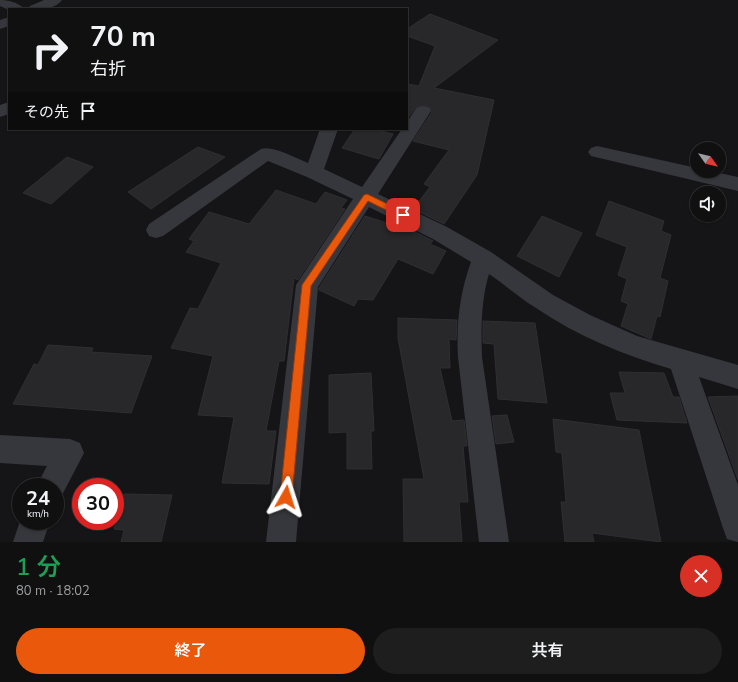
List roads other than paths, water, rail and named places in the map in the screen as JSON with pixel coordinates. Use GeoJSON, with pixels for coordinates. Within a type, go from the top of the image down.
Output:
{"type":"FeatureCollection","features":[{"type":"Feature","properties":{"kind":"street"},"geometry":{"type":"LineString","coordinates":[[0,0],[15,8]]}},
{"type":"Feature","properties":{"kind":"street"},"geometry":{"type":"LineString","coordinates":[[37,8],[55,0]]}},
{"type":"Feature","properties":{"kind":"street"},"geometry":{"type":"LineString","coordinates":[[281,542],[307,285],[423,111]]}},
{"type":"Feature","properties":{"kind":"street"},"geometry":{"type":"LineString","coordinates":[[314,172],[329,130]]}},
{"type":"Feature","properties":{"kind":"street"},"geometry":{"type":"LineString","coordinates":[[597,152],[738,184]]}},
{"type":"Feature","properties":{"kind":"street"},"geometry":{"type":"LineString","coordinates":[[156,230],[267,153],[314,172],[440,233],[483,258],[545,302],[582,322],[633,346],[738,377]]}},
{"type":"Feature","properties":{"kind":"street"},"geometry":{"type":"LineString","coordinates":[[483,258],[474,285],[469,350],[494,542]]}},
{"type":"Feature","properties":{"kind":"street"},"geometry":{"type":"LineString","coordinates":[[681,361],[738,528]]}},
{"type":"Feature","properties":{"kind":"street"},"geometry":{"type":"LineString","coordinates":[[0,449],[70,453],[56,478]]}},
{"type":"Feature","properties":{"kind":"street"},"geometry":{"type":"LineString","coordinates":[[28,542],[32,530]]}}]}
